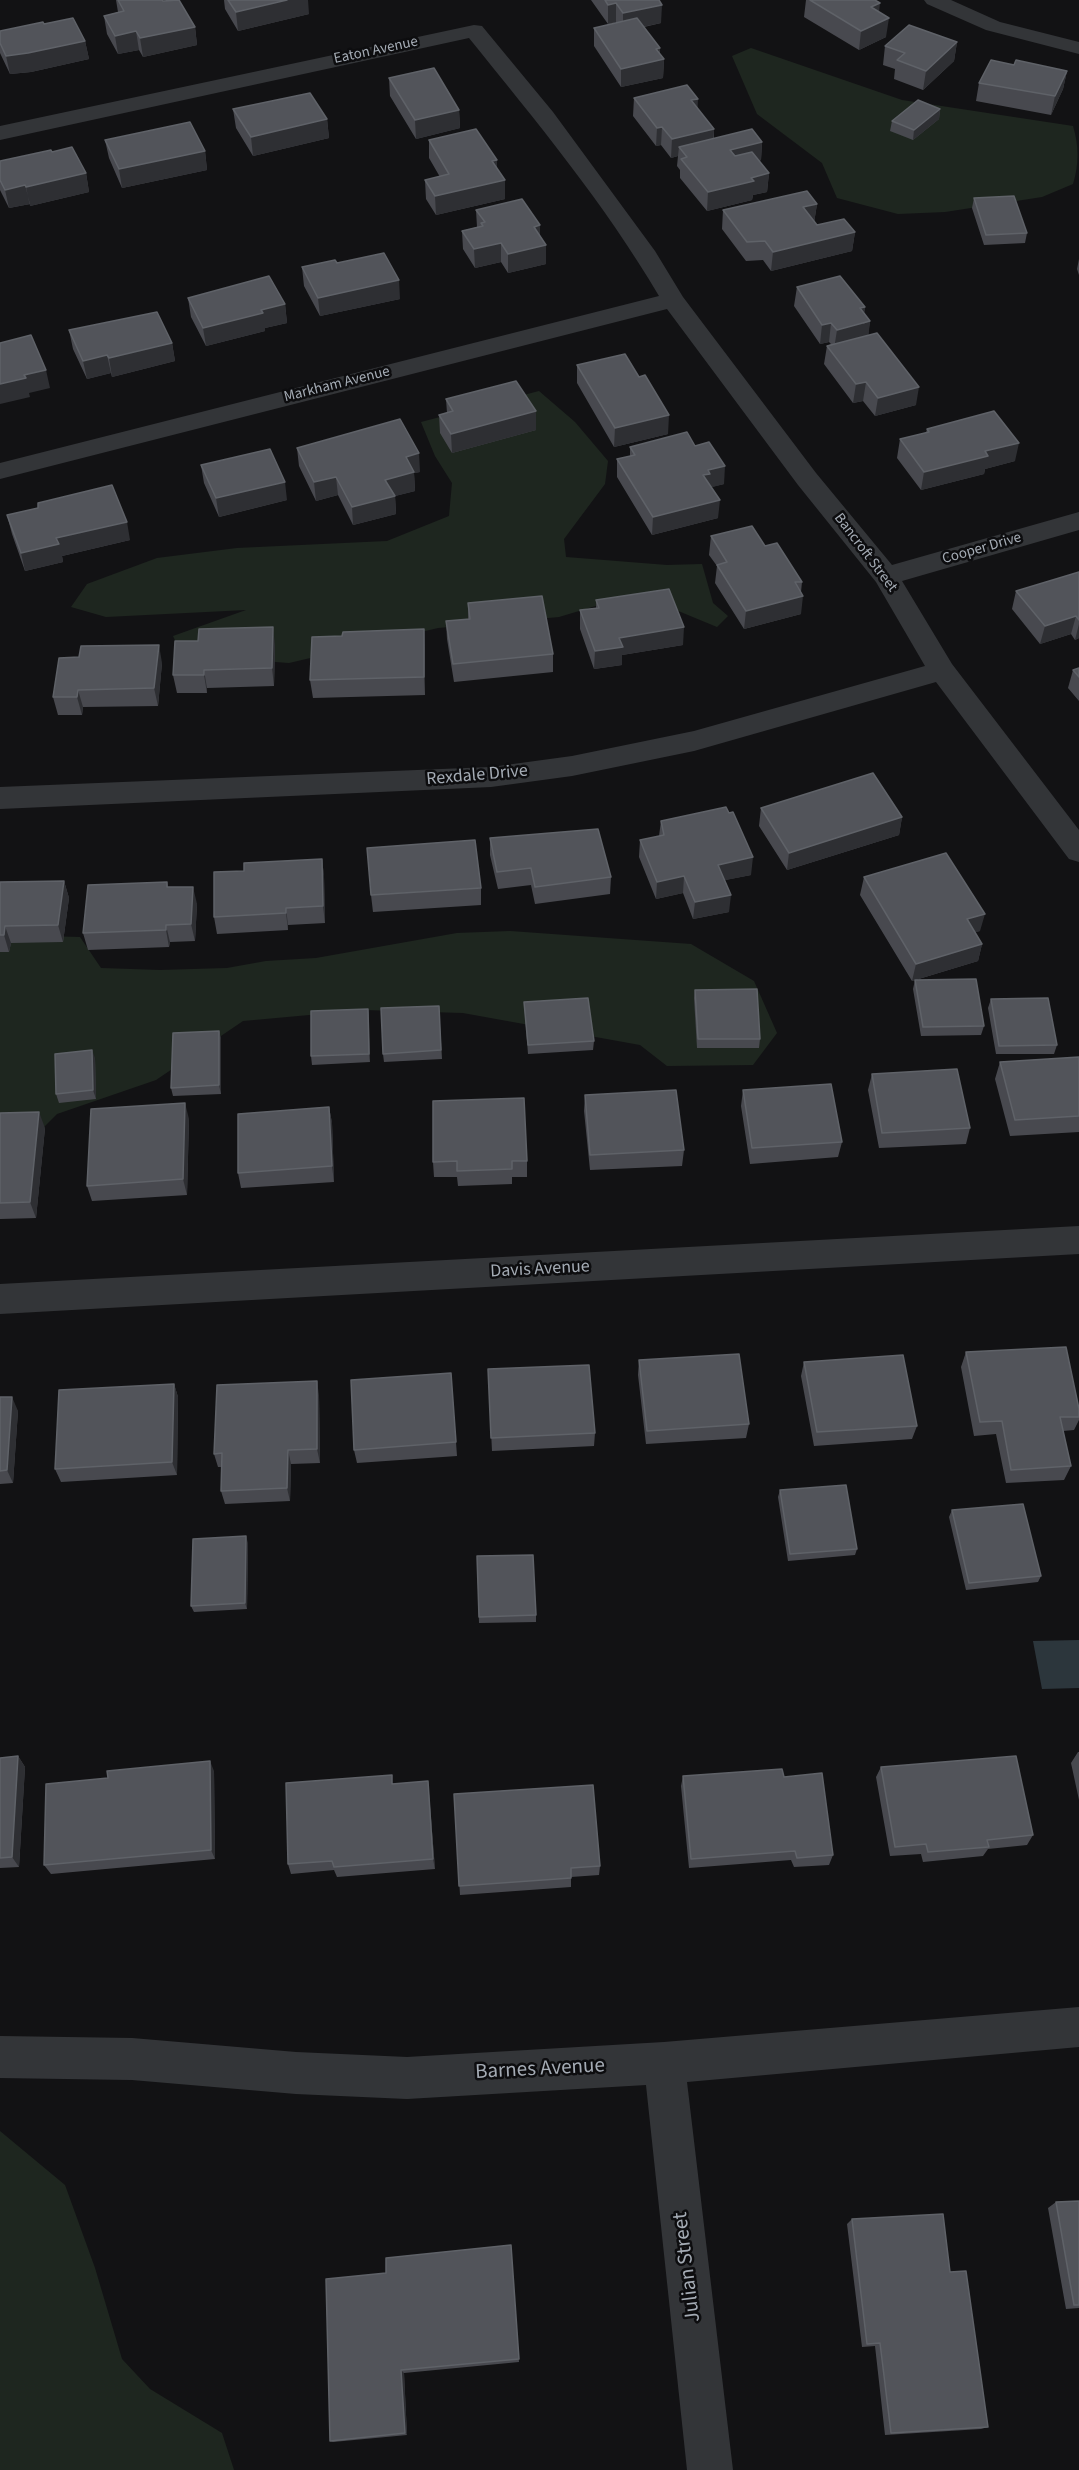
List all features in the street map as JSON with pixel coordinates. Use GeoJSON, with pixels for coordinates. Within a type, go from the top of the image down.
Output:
{"type":"FeatureCollection","features":[{"type":"Feature","properties":{"kind":"street"},"geometry":{"type":"LineString","coordinates":[[934,0],[993,26],[1079,48]]}},
{"type":"Feature","properties":{"kind":"street","name":"Eaton Avenue"},"geometry":{"type":"LineString","coordinates":[[0,133],[474,31],[545,117],[647,256]]}},
{"type":"Feature","properties":{"kind":"street","name":"Bancroft Street"},"geometry":{"type":"LineString","coordinates":[[647,256],[673,300],[807,479],[886,576],[942,671],[1079,851]]}},
{"type":"Feature","properties":{"kind":"street","name":"Markham Avenue"},"geometry":{"type":"LineString","coordinates":[[0,471],[673,300]]}},
{"type":"Feature","properties":{"kind":"street","name":"Cooper Drive"},"geometry":{"type":"LineString","coordinates":[[886,576],[1079,521]]}},
{"type":"Feature","properties":{"kind":"street","name":"Rexdale Drive"},"geometry":{"type":"LineString","coordinates":[[0,798],[491,777],[572,766],[714,736],[942,671]]}},
{"type":"Feature","properties":{"kind":"street","name":"Davis Avenue"},"geometry":{"type":"LineString","coordinates":[[0,1299],[1079,1240]]}},
{"type":"Feature","properties":{"kind":"street","name":"Barnes Avenue"},"geometry":{"type":"LineString","coordinates":[[0,2057],[132,2059],[296,2073],[407,2078],[664,2063],[1079,2027]]}},
{"type":"Feature","properties":{"kind":"street","name":"Julian Street"},"geometry":{"type":"LineString","coordinates":[[664,2063],[710,2470]]}},
{"type":"Feature","properties":{"kind":"shaded area"},"geometry":{"type":"Polygon","coordinates":[[[751,48],[902,100],[1073,126],[1078,155],[1073,184],[1042,197],[945,212],[898,214],[837,198],[822,163],[757,114],[732,56],[751,48]]]}},
{"type":"Feature","properties":{"kind":"shaded area"},"geometry":{"type":"Polygon","coordinates":[[[539,391],[575,422],[608,461],[605,484],[564,539],[566,557],[667,565],[702,564],[713,603],[728,616],[717,627],[659,603],[599,605],[559,617],[438,628],[289,663],[182,655],[173,636],[246,610],[106,617],[71,607],[87,584],[157,558],[237,548],[387,541],[449,516],[452,483],[435,456],[421,422],[539,391]]]}},
{"type":"Feature","properties":{"kind":"shaded area"},"geometry":{"type":"Polygon","coordinates":[[[510,931],[691,944],[754,981],[777,1033],[753,1065],[667,1066],[640,1045],[463,1013],[364,1010],[243,1021],[156,1080],[57,1114],[0,1171],[0,935],[80,937],[101,968],[160,970],[227,968],[266,961],[316,958],[457,933],[510,931]]]}},
{"type":"Feature","properties":{"kind":"shaded area"},"geometry":{"type":"Polygon","coordinates":[[[1079,1640],[1079,1688],[1042,1689],[1033,1641],[1079,1640]]]}},
{"type":"Feature","properties":{"kind":"shaded area"},"geometry":{"type":"Polygon","coordinates":[[[0,2131],[65,2185],[95,2268],[122,2359],[150,2389],[222,2433],[234,2470],[0,2470],[0,2131]]]}},
{"type":"Feature","properties":{"kind":"building"},"geometry":{"type":"Polygon","coordinates":[[[118,0],[179,0],[195,27],[140,38],[136,31],[115,36],[104,16],[124,11],[118,0]]]}},
{"type":"Feature","properties":{"kind":"building"},"geometry":{"type":"Polygon","coordinates":[[[228,0],[287,0],[236,12],[228,0]]]}},
{"type":"Feature","properties":{"kind":"building"},"geometry":{"type":"Polygon","coordinates":[[[605,0],[659,0],[662,5],[623,13],[616,3],[608,5],[605,0]]]}},
{"type":"Feature","properties":{"kind":"building"},"geometry":{"type":"Polygon","coordinates":[[[810,0],[875,0],[880,3],[871,7],[889,18],[861,31],[810,0]]]}},
{"type":"Feature","properties":{"kind":"building"},"geometry":{"type":"Polygon","coordinates":[[[73,18],[85,41],[6,56],[0,43],[0,31],[73,18]]]}},
{"type":"Feature","properties":{"kind":"building"},"geometry":{"type":"Polygon","coordinates":[[[637,18],[660,48],[656,49],[664,59],[621,69],[594,28],[637,18]]]}},
{"type":"Feature","properties":{"kind":"building"},"geometry":{"type":"Polygon","coordinates":[[[909,25],[957,42],[926,71],[897,60],[905,53],[885,46],[909,25]]]}},
{"type":"Feature","properties":{"kind":"building"},"geometry":{"type":"Polygon","coordinates":[[[991,60],[1014,65],[1016,60],[1067,71],[1055,96],[979,83],[991,60]]]}},
{"type":"Feature","properties":{"kind":"building"},"geometry":{"type":"Polygon","coordinates":[[[434,68],[459,110],[415,120],[389,78],[434,68]]]}},
{"type":"Feature","properties":{"kind":"building"},"geometry":{"type":"Polygon","coordinates":[[[687,85],[698,99],[691,100],[714,129],[672,139],[662,127],[657,128],[634,98],[687,85]]]}},
{"type":"Feature","properties":{"kind":"building"},"geometry":{"type":"Polygon","coordinates":[[[310,93],[327,119],[251,137],[233,109],[310,93]]]}},
{"type":"Feature","properties":{"kind":"building"},"geometry":{"type":"Polygon","coordinates":[[[918,100],[940,109],[914,130],[892,121],[918,100]]]}},
{"type":"Feature","properties":{"kind":"building"},"geometry":{"type":"Polygon","coordinates":[[[190,122],[205,151],[119,169],[105,140],[190,122]]]}},
{"type":"Feature","properties":{"kind":"building"},"geometry":{"type":"Polygon","coordinates":[[[476,129],[497,160],[492,161],[505,180],[435,196],[425,180],[449,174],[429,140],[476,129]]]}},
{"type":"Feature","properties":{"kind":"building"},"geometry":{"type":"Polygon","coordinates":[[[752,129],[762,142],[730,150],[735,156],[752,152],[769,173],[751,178],[754,181],[708,192],[681,159],[687,157],[679,147],[752,129]]]}},
{"type":"Feature","properties":{"kind":"building"},"geometry":{"type":"Polygon","coordinates":[[[72,147],[86,173],[5,190],[0,180],[0,161],[72,147]]]}},
{"type":"Feature","properties":{"kind":"building"},"geometry":{"type":"Polygon","coordinates":[[[807,191],[817,204],[803,207],[817,225],[844,219],[855,232],[773,252],[765,241],[747,242],[723,210],[807,191]]]}},
{"type":"Feature","properties":{"kind":"building"},"geometry":{"type":"Polygon","coordinates":[[[1014,196],[1027,233],[986,235],[974,198],[1014,196]]]}},
{"type":"Feature","properties":{"kind":"building"},"geometry":{"type":"Polygon","coordinates":[[[522,199],[540,225],[534,227],[546,245],[508,254],[501,243],[474,249],[462,231],[483,226],[481,223],[485,222],[476,210],[522,199]]]}},
{"type":"Feature","properties":{"kind":"building"},"geometry":{"type":"Polygon","coordinates":[[[384,253],[399,280],[318,298],[302,267],[335,260],[337,263],[384,253]]]}},
{"type":"Feature","properties":{"kind":"building"},"geometry":{"type":"Polygon","coordinates":[[[269,276],[285,304],[261,310],[263,313],[203,328],[188,298],[269,276]]]}},
{"type":"Feature","properties":{"kind":"building"},"geometry":{"type":"Polygon","coordinates":[[[840,276],[865,307],[860,308],[870,321],[837,330],[831,323],[822,325],[797,287],[840,276]]]}},
{"type":"Feature","properties":{"kind":"building"},"geometry":{"type":"Polygon","coordinates":[[[157,312],[172,343],[109,358],[107,355],[83,361],[69,330],[157,312]]]}},
{"type":"Feature","properties":{"kind":"building"},"geometry":{"type":"Polygon","coordinates":[[[877,333],[919,387],[878,398],[866,382],[856,384],[827,346],[877,333]]]}},
{"type":"Feature","properties":{"kind":"building"},"geometry":{"type":"Polygon","coordinates":[[[31,335],[46,370],[24,375],[26,378],[0,384],[0,343],[31,335]]]}},
{"type":"Feature","properties":{"kind":"building"},"geometry":{"type":"Polygon","coordinates":[[[625,354],[639,377],[645,375],[669,415],[615,428],[577,365],[625,354]]]}},
{"type":"Feature","properties":{"kind":"building"},"geometry":{"type":"Polygon","coordinates":[[[516,381],[536,411],[451,434],[439,415],[453,411],[446,399],[516,381]]]}},
{"type":"Feature","properties":{"kind":"building"},"geometry":{"type":"Polygon","coordinates":[[[994,411],[1019,443],[985,451],[988,456],[924,472],[900,439],[929,432],[927,429],[994,411]]]}},
{"type":"Feature","properties":{"kind":"building"},"geometry":{"type":"Polygon","coordinates":[[[400,419],[419,453],[406,457],[414,472],[385,480],[395,496],[352,507],[336,477],[314,482],[297,448],[400,419]]]}},
{"type":"Feature","properties":{"kind":"building"},"geometry":{"type":"Polygon","coordinates":[[[687,432],[695,446],[709,442],[725,466],[708,470],[710,474],[703,475],[720,500],[653,517],[617,459],[635,455],[630,447],[687,432]]]}},
{"type":"Feature","properties":{"kind":"building"},"geometry":{"type":"Polygon","coordinates":[[[270,449],[285,482],[216,498],[201,465],[270,449]]]}},
{"type":"Feature","properties":{"kind":"building"},"geometry":{"type":"Polygon","coordinates":[[[112,485],[127,522],[56,538],[59,544],[21,553],[7,515],[38,508],[38,503],[112,485]]]}},
{"type":"Feature","properties":{"kind":"building"},"geometry":{"type":"Polygon","coordinates":[[[752,526],[765,546],[777,543],[802,582],[795,582],[803,596],[746,611],[717,565],[727,562],[711,536],[752,526]]]}},
{"type":"Feature","properties":{"kind":"building"},"geometry":{"type":"Polygon","coordinates":[[[1079,572],[1079,620],[1076,616],[1045,626],[1016,591],[1079,572]]]}},
{"type":"Feature","properties":{"kind":"building"},"geometry":{"type":"Polygon","coordinates":[[[669,589],[684,627],[619,638],[623,647],[595,651],[580,610],[599,608],[596,600],[669,589]]]}},
{"type":"Feature","properties":{"kind":"building"},"geometry":{"type":"Polygon","coordinates":[[[542,596],[553,654],[453,664],[446,621],[470,619],[468,603],[542,596]]]}},
{"type":"Feature","properties":{"kind":"building"},"geometry":{"type":"Polygon","coordinates":[[[273,627],[272,668],[204,670],[204,675],[173,675],[175,641],[198,641],[199,629],[273,627]]]}},
{"type":"Feature","properties":{"kind":"building"},"geometry":{"type":"Polygon","coordinates":[[[424,629],[424,677],[310,680],[312,637],[342,636],[343,632],[424,629]]]}},
{"type":"Feature","properties":{"kind":"building"},"geometry":{"type":"Polygon","coordinates":[[[159,645],[154,688],[78,690],[77,697],[53,697],[59,658],[79,657],[81,646],[159,645]]]}},
{"type":"Feature","properties":{"kind":"building"},"geometry":{"type":"Polygon","coordinates":[[[1079,668],[1079,677],[1073,670],[1079,668]]]}},
{"type":"Feature","properties":{"kind":"building"},"geometry":{"type":"Polygon","coordinates":[[[873,773],[902,817],[789,853],[761,808],[873,773]]]}},
{"type":"Feature","properties":{"kind":"building"},"geometry":{"type":"Polygon","coordinates":[[[726,807],[729,813],[733,812],[753,857],[718,865],[731,895],[695,902],[684,876],[657,882],[640,840],[664,835],[661,821],[726,807]]]}},
{"type":"Feature","properties":{"kind":"building"},"geometry":{"type":"Polygon","coordinates":[[[598,829],[611,877],[535,887],[531,868],[497,872],[490,838],[598,829]]]}},
{"type":"Feature","properties":{"kind":"building"},"geometry":{"type":"Polygon","coordinates":[[[475,840],[481,888],[371,895],[367,848],[475,840]]]}},
{"type":"Feature","properties":{"kind":"building"},"geometry":{"type":"Polygon","coordinates":[[[946,853],[985,914],[967,919],[982,944],[916,964],[864,877],[946,853]]]}},
{"type":"Feature","properties":{"kind":"building"},"geometry":{"type":"Polygon","coordinates":[[[322,859],[323,906],[286,908],[286,913],[214,917],[214,872],[244,871],[244,863],[322,859]]]}},
{"type":"Feature","properties":{"kind":"building"},"geometry":{"type":"Polygon","coordinates":[[[64,881],[58,925],[5,926],[4,935],[0,935],[0,882],[64,881]]]}},
{"type":"Feature","properties":{"kind":"building"},"geometry":{"type":"Polygon","coordinates":[[[167,882],[167,887],[193,887],[191,924],[166,925],[166,930],[83,933],[88,885],[167,882]]]}},
{"type":"Feature","properties":{"kind":"building"},"geometry":{"type":"Polygon","coordinates":[[[976,979],[984,1026],[923,1027],[915,980],[976,979]]]}},
{"type":"Feature","properties":{"kind":"building"},"geometry":{"type":"Polygon","coordinates":[[[757,989],[760,1039],[698,1039],[695,990],[757,989]]]}},
{"type":"Feature","properties":{"kind":"building"},"geometry":{"type":"Polygon","coordinates":[[[588,998],[594,1041],[528,1045],[524,1002],[588,998]]]}},
{"type":"Feature","properties":{"kind":"building"},"geometry":{"type":"Polygon","coordinates":[[[1048,998],[1057,1045],[999,1046],[991,999],[1048,998]]]}},
{"type":"Feature","properties":{"kind":"building"},"geometry":{"type":"Polygon","coordinates":[[[439,1006],[441,1050],[383,1054],[381,1008],[439,1006]]]}},
{"type":"Feature","properties":{"kind":"building"},"geometry":{"type":"Polygon","coordinates":[[[368,1009],[369,1054],[311,1056],[311,1011],[368,1009]]]}},
{"type":"Feature","properties":{"kind":"building"},"geometry":{"type":"Polygon","coordinates":[[[219,1031],[219,1085],[171,1088],[173,1033],[219,1031]]]}},
{"type":"Feature","properties":{"kind":"building"},"geometry":{"type":"Polygon","coordinates":[[[92,1050],[93,1090],[56,1094],[55,1054],[92,1050]]]}},
{"type":"Feature","properties":{"kind":"building"},"geometry":{"type":"Polygon","coordinates":[[[1079,1057],[1079,1116],[1015,1120],[1000,1062],[1079,1057]]]}},
{"type":"Feature","properties":{"kind":"building"},"geometry":{"type":"Polygon","coordinates":[[[957,1069],[970,1128],[882,1133],[872,1074],[957,1069]]]}},
{"type":"Feature","properties":{"kind":"building"},"geometry":{"type":"Polygon","coordinates":[[[831,1084],[842,1142],[752,1148],[743,1090],[831,1084]]]}},
{"type":"Feature","properties":{"kind":"building"},"geometry":{"type":"Polygon","coordinates":[[[676,1090],[684,1150],[590,1155],[585,1095],[676,1090]]]}},
{"type":"Feature","properties":{"kind":"building"},"geometry":{"type":"Polygon","coordinates":[[[524,1098],[527,1161],[512,1161],[512,1169],[457,1171],[457,1161],[433,1162],[433,1101],[524,1098]]]}},
{"type":"Feature","properties":{"kind":"building"},"geometry":{"type":"Polygon","coordinates":[[[185,1103],[183,1179],[87,1186],[91,1109],[185,1103]]]}},
{"type":"Feature","properties":{"kind":"building"},"geometry":{"type":"Polygon","coordinates":[[[329,1107],[332,1166],[238,1173],[238,1114],[329,1107]]]}},
{"type":"Feature","properties":{"kind":"building"},"geometry":{"type":"Polygon","coordinates":[[[39,1112],[30,1202],[0,1203],[0,1113],[39,1112]]]}},
{"type":"Feature","properties":{"kind":"building"},"geometry":{"type":"Polygon","coordinates":[[[1066,1347],[1079,1409],[1079,1417],[1060,1417],[1071,1466],[1011,1470],[1002,1421],[980,1422],[966,1352],[1066,1347]]]}},
{"type":"Feature","properties":{"kind":"building"},"geometry":{"type":"Polygon","coordinates":[[[739,1354],[749,1424],[647,1431],[639,1360],[739,1354]]]}},
{"type":"Feature","properties":{"kind":"building"},"geometry":{"type":"Polygon","coordinates":[[[903,1355],[917,1426],[817,1432],[804,1362],[903,1355]]]}},
{"type":"Feature","properties":{"kind":"building"},"geometry":{"type":"Polygon","coordinates":[[[589,1365],[595,1433],[491,1438],[488,1369],[589,1365]]]}},
{"type":"Feature","properties":{"kind":"building"},"geometry":{"type":"Polygon","coordinates":[[[451,1373],[456,1442],[354,1450],[351,1380],[451,1373]]]}},
{"type":"Feature","properties":{"kind":"building"},"geometry":{"type":"Polygon","coordinates":[[[317,1381],[317,1449],[288,1450],[287,1488],[221,1491],[222,1453],[214,1454],[217,1385],[317,1381]]]}},
{"type":"Feature","properties":{"kind":"building"},"geometry":{"type":"Polygon","coordinates":[[[174,1384],[172,1462],[55,1469],[59,1390],[174,1384]]]}},
{"type":"Feature","properties":{"kind":"building"},"geometry":{"type":"Polygon","coordinates":[[[0,1397],[12,1397],[7,1470],[0,1471],[0,1397]]]}},
{"type":"Feature","properties":{"kind":"building"},"geometry":{"type":"Polygon","coordinates":[[[846,1485],[857,1549],[790,1554],[780,1490],[846,1485]]]}},
{"type":"Feature","properties":{"kind":"building"},"geometry":{"type":"Polygon","coordinates":[[[1023,1504],[1041,1576],[969,1583],[952,1510],[1023,1504]]]}},
{"type":"Feature","properties":{"kind":"building"},"geometry":{"type":"Polygon","coordinates":[[[246,1536],[245,1603],[191,1606],[193,1539],[246,1536]]]}},
{"type":"Feature","properties":{"kind":"building"},"geometry":{"type":"Polygon","coordinates":[[[533,1555],[536,1615],[479,1617],[477,1556],[533,1555]]]}},
{"type":"Feature","properties":{"kind":"building"},"geometry":{"type":"Polygon","coordinates":[[[18,1756],[12,1857],[0,1858],[0,1758],[18,1756]]]}},
{"type":"Feature","properties":{"kind":"building"},"geometry":{"type":"Polygon","coordinates":[[[1016,1756],[1033,1835],[987,1840],[989,1847],[928,1852],[926,1844],[895,1847],[881,1767],[1016,1756]]]}},
{"type":"Feature","properties":{"kind":"building"},"geometry":{"type":"Polygon","coordinates":[[[210,1761],[211,1850],[44,1865],[46,1784],[108,1778],[107,1771],[210,1761]]]}},
{"type":"Feature","properties":{"kind":"building"},"geometry":{"type":"Polygon","coordinates":[[[782,1769],[784,1777],[822,1773],[833,1855],[797,1858],[795,1851],[691,1859],[683,1776],[782,1769]]]}},
{"type":"Feature","properties":{"kind":"building"},"geometry":{"type":"Polygon","coordinates":[[[392,1775],[392,1784],[428,1781],[433,1859],[334,1867],[332,1861],[288,1864],[286,1783],[392,1775]]]}},
{"type":"Feature","properties":{"kind":"building"},"geometry":{"type":"Polygon","coordinates":[[[593,1785],[600,1866],[571,1868],[571,1878],[459,1886],[454,1794],[593,1785]]]}},
{"type":"Feature","properties":{"kind":"building"},"geometry":{"type":"Polygon","coordinates":[[[1079,2201],[1079,2305],[1074,2305],[1056,2202],[1079,2201]]]}},
{"type":"Feature","properties":{"kind":"building"},"geometry":{"type":"Polygon","coordinates":[[[943,2214],[950,2272],[966,2271],[988,2427],[891,2433],[880,2343],[867,2344],[852,2219],[943,2214]]]}},
{"type":"Feature","properties":{"kind":"building"},"geometry":{"type":"Polygon","coordinates":[[[511,2245],[519,2359],[401,2370],[405,2433],[330,2441],[326,2279],[386,2273],[386,2258],[511,2245]]]}}]}
